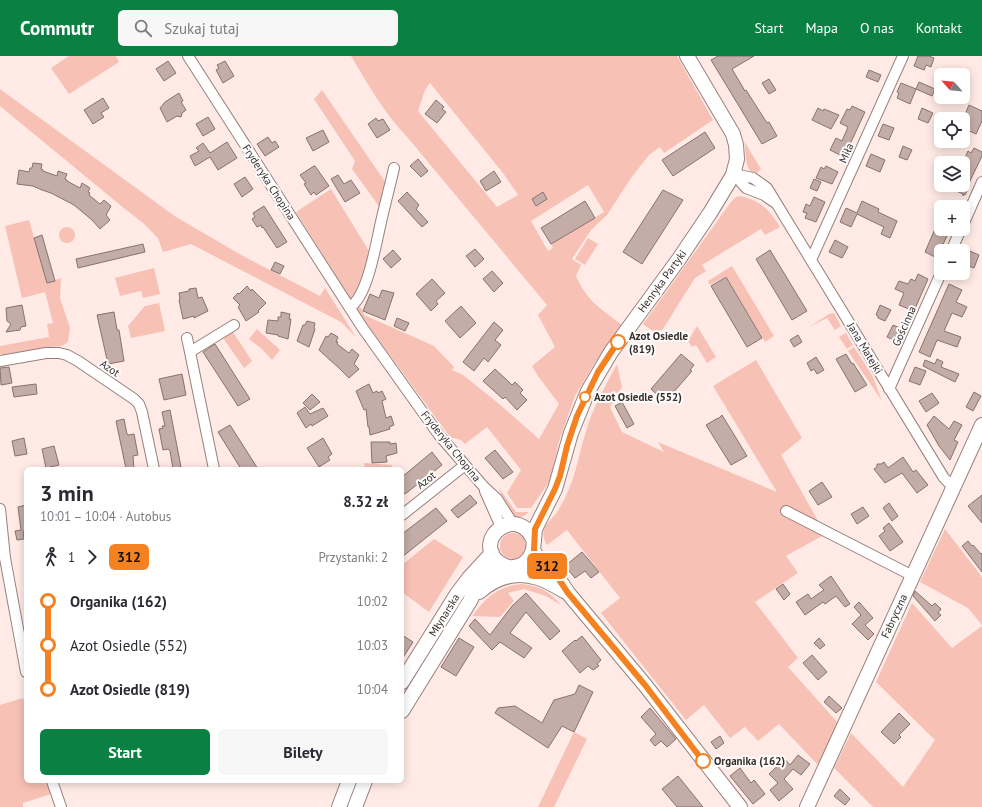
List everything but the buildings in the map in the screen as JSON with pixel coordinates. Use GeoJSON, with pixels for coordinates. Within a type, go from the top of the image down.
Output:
{"type":"FeatureCollection","features":[{"type":"Feature","properties":{"kind":"street","name":"Fryderyka Chopina"},"geometry":{"type":"LineString","coordinates":[[188,56],[350,307],[439,435],[484,487],[497,499],[511,525],[526,528],[531,534],[539,560],[554,572],[568,593],[645,685],[740,807]]}},
{"type":"Feature","properties":{"kind":"street","name":"Miła"},"geometry":{"type":"LineString","coordinates":[[811,260],[902,56]]}},
{"type":"Feature","properties":{"kind":"street"},"geometry":{"type":"LineString","coordinates":[[691,57],[733,134],[736,145],[737,160],[734,174]]}},
{"type":"Feature","properties":{"kind":"street"},"geometry":{"type":"LineString","coordinates":[[350,307],[358,299],[371,266],[394,168]]}},
{"type":"Feature","properties":{"kind":"street","name":"Jana Matejki"},"geometry":{"type":"LineString","coordinates":[[734,174],[746,188],[764,195],[779,206],[944,478],[954,488]]}},
{"type":"Feature","properties":{"kind":"street","name":"Henryka Partyki"},"geometry":{"type":"LineString","coordinates":[[549,500],[560,476],[567,446],[577,416],[598,372],[679,259],[734,174]]}},
{"type":"Feature","properties":{"kind":"street"},"geometry":{"type":"LineString","coordinates":[[970,209],[982,182]]}},
{"type":"Feature","properties":{"kind":"street","name":"Gościnna"},"geometry":{"type":"LineString","coordinates":[[889,389],[938,280]]}},
{"type":"Feature","properties":{"kind":"street"},"geometry":{"type":"LineString","coordinates":[[190,352],[234,325]]}},
{"type":"Feature","properties":{"kind":"street"},"geometry":{"type":"LineString","coordinates":[[187,338],[214,467]]}},
{"type":"Feature","properties":{"kind":"street","name":"Azot"},"geometry":{"type":"LineString","coordinates":[[1,360],[59,352],[78,361],[134,399],[139,404],[142,412],[154,467]]}},
{"type":"Feature","properties":{"kind":"street","name":"Fabryczna"},"geometry":{"type":"LineString","coordinates":[[807,807],[982,425]]}},
{"type":"Feature","properties":{"kind":"street","name":"Azot"},"geometry":{"type":"LineString","coordinates":[[404,513],[465,465]]}},
{"type":"Feature","properties":{"kind":"street"},"geometry":{"type":"LineString","coordinates":[[549,500],[535,529],[534,545],[531,557],[525,563],[514,567],[502,564],[496,560],[492,553],[491,546],[492,538],[495,532],[511,525],[549,500]]}},
{"type":"Feature","properties":{"kind":"street"},"geometry":{"type":"LineString","coordinates":[[0,509],[5,558],[24,661]]}},
{"type":"Feature","properties":{"kind":"street"},"geometry":{"type":"LineString","coordinates":[[786,511],[913,576]]}},
{"type":"Feature","properties":{"kind":"street","name":"Młynarska"},"geometry":{"type":"LineString","coordinates":[[404,679],[457,594],[469,578],[492,553]]}},
{"type":"Feature","properties":{"kind":"street","name":"Fryderyka Chopina"},"geometry":{"type":"LineString","coordinates":[[525,563],[544,574],[568,593]]}},
{"type":"Feature","properties":{"kind":"street","name":"Młynarska"},"geometry":{"type":"LineString","coordinates":[[404,708],[470,601],[478,583],[488,572],[502,564]]}},
{"type":"Feature","properties":{"kind":"street","name":"Młynarska"},"geometry":{"type":"LineString","coordinates":[[470,601],[495,580],[513,575],[538,578],[568,593]]}},
{"type":"Feature","properties":{"kind":"street"},"geometry":{"type":"LineString","coordinates":[[53,783],[61,807]]}},
{"type":"Feature","properties":{"kind":"street"},"geometry":{"type":"LineString","coordinates":[[339,807],[348,783]]}},
{"type":"Feature","properties":{"kind":"street"},"geometry":{"type":"LineString","coordinates":[[355,807],[363,783]]}},
{"type":"Feature","properties":{"kind":"shaded area"},"geometry":{"type":"Polygon","coordinates":[[[69,56],[116,56],[119,62],[69,94],[51,68],[69,56]]]}},
{"type":"Feature","properties":{"kind":"shaded area"},"geometry":{"type":"Polygon","coordinates":[[[351,56],[677,56],[713,120],[664,153],[660,147],[649,155],[631,178],[607,215],[591,230],[572,259],[581,265],[576,276],[585,292],[595,304],[622,325],[594,364],[575,396],[559,441],[552,473],[547,485],[531,508],[517,508],[507,493],[521,470],[487,427],[465,444],[461,440],[450,437],[361,316],[296,212],[331,189],[369,251],[360,286],[353,298],[363,311],[364,315],[434,346],[454,367],[452,370],[463,375],[539,439],[559,404],[532,366],[555,347],[538,315],[547,305],[392,120],[377,99],[351,56]],[[430,83],[425,90],[418,111],[497,207],[518,195],[503,173],[430,83]],[[588,185],[531,221],[548,251],[553,248],[551,244],[604,212],[588,185]]]}},
{"type":"Feature","properties":{"kind":"shaded area"},"geometry":{"type":"Polygon","coordinates":[[[0,89],[176,217],[243,256],[320,296],[325,288],[356,337],[341,322],[191,244],[163,252],[158,238],[143,223],[0,106],[0,89]]]}},
{"type":"Feature","properties":{"kind":"shaded area"},"geometry":{"type":"Polygon","coordinates":[[[322,90],[386,183],[381,209],[352,169],[355,161],[314,99],[322,90]]]}},
{"type":"Feature","properties":{"kind":"shaded area"},"geometry":{"type":"Polygon","coordinates":[[[744,141],[761,169],[755,175],[751,172],[747,164],[744,141]]]}},
{"type":"Feature","properties":{"kind":"shaded area"},"geometry":{"type":"Polygon","coordinates":[[[740,196],[748,198],[764,207],[780,227],[765,235],[761,229],[702,265],[706,271],[695,278],[663,329],[655,331],[648,328],[643,324],[731,202],[736,197],[740,196]]]}},
{"type":"Feature","properties":{"kind":"shaded area"},"geometry":{"type":"Polygon","coordinates":[[[29,220],[47,283],[61,278],[60,298],[70,328],[68,342],[62,346],[50,347],[8,356],[0,354],[0,346],[49,337],[47,324],[53,323],[45,292],[22,298],[5,226],[29,220]]]}},
{"type":"Feature","properties":{"kind":"shaded area"},"geometry":{"type":"Polygon","coordinates":[[[64,227],[70,227],[75,232],[73,241],[70,243],[64,243],[59,238],[59,232],[64,227]]]}},
{"type":"Feature","properties":{"kind":"shaded area"},"geometry":{"type":"Polygon","coordinates":[[[588,238],[598,244],[585,265],[575,259],[588,238]]]}},
{"type":"Feature","properties":{"kind":"shaded area"},"geometry":{"type":"Polygon","coordinates":[[[732,266],[774,336],[765,342],[726,276],[710,285],[708,281],[732,266]]]}},
{"type":"Feature","properties":{"kind":"shaded area"},"geometry":{"type":"Polygon","coordinates":[[[154,268],[160,294],[143,298],[141,291],[120,296],[115,278],[154,268]]]}},
{"type":"Feature","properties":{"kind":"shaded area"},"geometry":{"type":"Polygon","coordinates":[[[159,303],[165,331],[131,338],[128,326],[145,306],[159,303]]]}},
{"type":"Feature","properties":{"kind":"shaded area"},"geometry":{"type":"Polygon","coordinates":[[[834,313],[841,326],[835,330],[827,318],[809,327],[829,314],[834,313]]]}},
{"type":"Feature","properties":{"kind":"shaded area"},"geometry":{"type":"Polygon","coordinates":[[[697,326],[716,357],[707,363],[696,345],[692,347],[688,341],[697,326]]]}},
{"type":"Feature","properties":{"kind":"shaded area"},"geometry":{"type":"Polygon","coordinates":[[[257,329],[280,350],[272,360],[262,349],[249,339],[257,329]]]}},
{"type":"Feature","properties":{"kind":"shaded area"},"geometry":{"type":"Polygon","coordinates":[[[233,332],[252,361],[244,368],[223,338],[233,332]]]}},
{"type":"Feature","properties":{"kind":"shaded area"},"geometry":{"type":"Polygon","coordinates":[[[846,333],[853,345],[847,349],[839,337],[846,333]]]}},
{"type":"Feature","properties":{"kind":"shaded area"},"geometry":{"type":"Polygon","coordinates":[[[854,347],[872,375],[882,401],[848,351],[854,347]]]}},
{"type":"Feature","properties":{"kind":"shaded area"},"geometry":{"type":"Polygon","coordinates":[[[756,360],[802,438],[781,455],[817,519],[822,536],[786,556],[798,573],[755,602],[798,658],[788,667],[838,723],[818,765],[779,724],[758,741],[745,727],[730,738],[704,705],[686,720],[601,613],[620,598],[567,530],[547,545],[543,535],[545,526],[558,511],[569,489],[592,415],[617,364],[622,387],[610,407],[622,432],[664,452],[658,442],[777,492],[713,386],[756,360]]]}},
{"type":"Feature","properties":{"kind":"shaded area"},"geometry":{"type":"Polygon","coordinates":[[[364,463],[392,465],[392,467],[365,467],[364,463]]]}},
{"type":"Feature","properties":{"kind":"shaded area"},"geometry":{"type":"Polygon","coordinates":[[[499,488],[516,512],[529,512],[522,516],[512,516],[506,506],[499,488]]]}},
{"type":"Feature","properties":{"kind":"shaded area"},"geometry":{"type":"Polygon","coordinates":[[[945,529],[982,577],[982,625],[968,608],[920,582],[945,529]]]}},
{"type":"Feature","properties":{"kind":"shaded area"},"geometry":{"type":"Polygon","coordinates":[[[513,533],[522,537],[526,546],[522,555],[513,559],[504,555],[500,546],[504,537],[513,533]]]}},
{"type":"Feature","properties":{"kind":"shaded area"},"geometry":{"type":"Polygon","coordinates":[[[434,539],[463,557],[429,612],[404,593],[404,563],[434,539]]]}},
{"type":"Feature","properties":{"kind":"shaded area"},"geometry":{"type":"Polygon","coordinates":[[[482,569],[404,699],[404,692],[461,597],[482,569]]]}},
{"type":"Feature","properties":{"kind":"shaded area"},"geometry":{"type":"Polygon","coordinates":[[[521,584],[544,590],[553,596],[561,605],[546,596],[524,589],[508,593],[514,601],[500,617],[472,616],[482,603],[498,590],[512,585],[521,584]]]}},
{"type":"Feature","properties":{"kind":"shaded area"},"geometry":{"type":"Polygon","coordinates":[[[912,603],[952,648],[982,626],[982,807],[873,807],[834,768],[851,733],[903,787],[935,740],[876,682],[912,603]]]}},
{"type":"Feature","properties":{"kind":"shaded area"},"geometry":{"type":"Polygon","coordinates":[[[23,698],[24,783],[48,783],[51,794],[23,803],[23,807],[0,807],[0,705],[23,698]]]}},
{"type":"Feature","properties":{"kind":"shaded area"},"geometry":{"type":"Polygon","coordinates":[[[574,732],[587,739],[554,807],[538,807],[574,732]]]}},
{"type":"Feature","properties":{"kind":"bus line","name":"312"},"geometry":{"type":"LineString","coordinates":[[618,342],[598,372],[577,416],[563,460],[560,476],[535,529],[534,550],[539,560],[554,572],[568,593],[645,685],[703,761]]}},
{"type":"Feature","properties":{"kind":"place","name":"Azot Osiedle (819)"},"geometry":{"type":"Point","coordinates":[618,342]}},
{"type":"Feature","properties":{"kind":"place","name":"Azot Osiedle (552)"},"geometry":{"type":"Point","coordinates":[585,397]}},
{"type":"Feature","properties":{"kind":"place","name":"Organika (162)"},"geometry":{"type":"Point","coordinates":[703,761]}}]}
